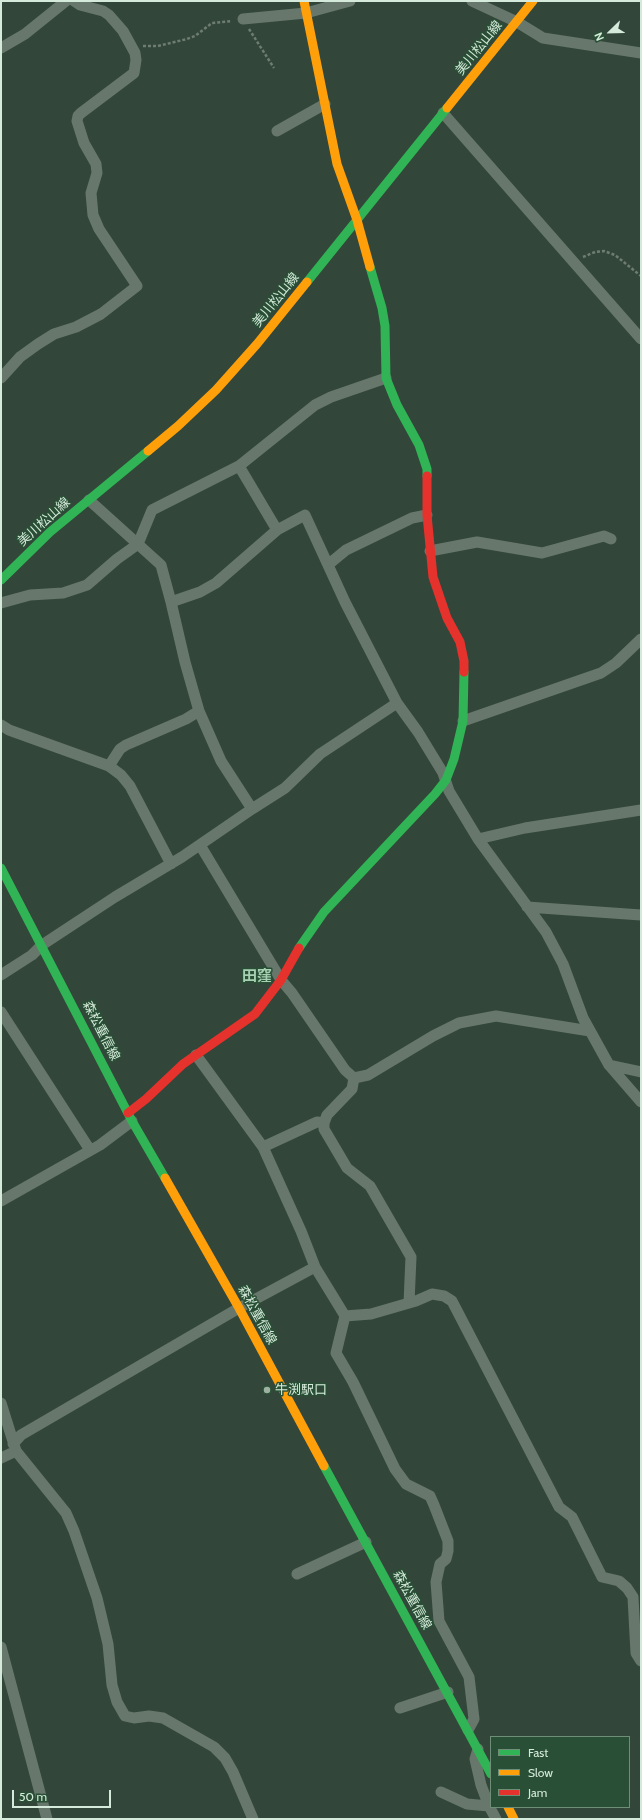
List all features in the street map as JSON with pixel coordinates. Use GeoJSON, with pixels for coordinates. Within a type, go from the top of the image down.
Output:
{"type":"FeatureCollection","features":[{"type":"Feature","properties":{"kind":"main road"},"geometry":{"type":"LineString","coordinates":[[130,1117],[146,1099],[183,1064],[255,1014],[281,980],[306,936],[324,912],[436,794],[446,780],[454,759],[463,721],[463,654],[460,642],[447,618],[433,577],[427,515],[427,469],[419,445],[397,405],[386,378],[385,326],[382,308],[357,220],[337,164],[304,1]]}},
{"type":"Feature","properties":{"kind":"main road","name":"美川松山線"},"geometry":{"type":"LineString","coordinates":[[1,580],[50,532],[178,426],[216,390],[257,344],[533,1]]}},
{"type":"Feature","properties":{"kind":"main road","name":"森松重信線"},"geometry":{"type":"LineString","coordinates":[[1,868],[130,1117],[239,1308],[490,1772]]}},
{"type":"Feature","properties":{"kind":"main road"},"geometry":{"type":"LineString","coordinates":[[508,1808],[514,1819]]}},
{"type":"Feature","properties":{"kind":"street"},"geometry":{"type":"LineString","coordinates":[[1,48],[25,34],[66,1]]}},
{"type":"Feature","properties":{"kind":"street"},"geometry":{"type":"LineString","coordinates":[[1,378],[26,352],[54,334],[76,327],[101,314],[137,286],[99,229],[94,215],[91,193],[97,173],[96,164],[84,143],[77,121],[78,116],[81,113],[134,74],[136,60],[135,53],[123,31],[109,15],[103,11],[80,5],[74,1]]}},
{"type":"Feature","properties":{"kind":"street"},"geometry":{"type":"LineString","coordinates":[[243,20],[306,13],[350,1]]}},
{"type":"Feature","properties":{"kind":"street"},"geometry":{"type":"LineString","coordinates":[[472,1],[517,22],[543,38],[641,53]]}},
{"type":"Feature","properties":{"kind":"street"},"geometry":{"type":"LineString","coordinates":[[277,131],[325,104]]}},
{"type":"Feature","properties":{"kind":"street"},"geometry":{"type":"LineString","coordinates":[[443,113],[641,339]]}},
{"type":"Feature","properties":{"kind":"street"},"geometry":{"type":"LineString","coordinates":[[1,603],[30,595],[63,593],[87,585],[117,559],[138,544],[152,510],[239,466],[315,405],[331,397],[386,378]]}},
{"type":"Feature","properties":{"kind":"street"},"geometry":{"type":"LineString","coordinates":[[239,466],[277,530]]}},
{"type":"Feature","properties":{"kind":"street"},"geometry":{"type":"LineString","coordinates":[[89,500],[161,565],[172,602],[185,662],[199,711],[221,761],[252,810]]}},
{"type":"Feature","properties":{"kind":"street"},"geometry":{"type":"LineString","coordinates":[[172,602],[200,592],[216,583],[277,530],[305,515],[329,564],[345,602],[397,703],[418,732],[443,773],[449,790],[478,839],[546,932],[563,964],[583,1018],[609,1065],[641,1102]]}},
{"type":"Feature","properties":{"kind":"street"},"geometry":{"type":"LineString","coordinates":[[329,564],[352,547],[412,518],[427,515]]}},
{"type":"Feature","properties":{"kind":"street"},"geometry":{"type":"LineString","coordinates":[[430,551],[477,542],[542,553],[604,536],[611,539]]}},
{"type":"Feature","properties":{"kind":"street"},"geometry":{"type":"LineString","coordinates":[[463,721],[601,673],[616,662],[641,639]]}},
{"type":"Feature","properties":{"kind":"street"},"geometry":{"type":"LineString","coordinates":[[1,975],[32,955],[42,945],[115,897],[171,864],[285,788],[320,754],[397,703]]}},
{"type":"Feature","properties":{"kind":"street"},"geometry":{"type":"LineString","coordinates":[[109,766],[120,750],[126,745],[199,711]]}},
{"type":"Feature","properties":{"kind":"street"},"geometry":{"type":"LineString","coordinates":[[1,725],[9,730],[109,766],[121,775],[130,786],[171,864]]}},
{"type":"Feature","properties":{"kind":"street"},"geometry":{"type":"LineString","coordinates":[[478,839],[525,828],[641,810]]}},
{"type":"Feature","properties":{"kind":"street"},"geometry":{"type":"LineString","coordinates":[[200,845],[281,980],[292,993],[345,1070],[354,1078]]}},
{"type":"Feature","properties":{"kind":"street"},"geometry":{"type":"LineString","coordinates":[[527,907],[641,915]]}},
{"type":"Feature","properties":{"kind":"street"},"geometry":{"type":"LineString","coordinates":[[1,1012],[90,1150]]}},
{"type":"Feature","properties":{"kind":"street"},"geometry":{"type":"LineString","coordinates":[[354,1078],[368,1075],[433,1036],[458,1023],[496,1016],[590,1031]]}},
{"type":"Feature","properties":{"kind":"street"},"geometry":{"type":"LineString","coordinates":[[196,1055],[262,1147],[301,1231],[315,1267],[345,1316],[336,1353],[353,1382],[395,1469],[406,1484],[430,1496],[448,1541],[446,1559],[440,1564],[437,1572],[436,1582],[438,1621],[469,1677],[474,1719],[468,1730]]}},
{"type":"Feature","properties":{"kind":"street"},"geometry":{"type":"LineString","coordinates":[[609,1065],[641,1072]]}},
{"type":"Feature","properties":{"kind":"street"},"geometry":{"type":"LineString","coordinates":[[354,1078],[352,1090],[328,1115],[324,1123],[324,1129],[347,1168],[370,1186],[411,1257],[409,1303]]}},
{"type":"Feature","properties":{"kind":"street"},"geometry":{"type":"LineString","coordinates":[[1,1201],[90,1150],[130,1117]]}},
{"type":"Feature","properties":{"kind":"street"},"geometry":{"type":"LineString","coordinates":[[262,1147],[316,1122],[324,1123]]}},
{"type":"Feature","properties":{"kind":"street"},"geometry":{"type":"LineString","coordinates":[[1,1458],[14,1447],[21,1435],[239,1308],[315,1267]]}},
{"type":"Feature","properties":{"kind":"street"},"geometry":{"type":"LineString","coordinates":[[345,1316],[371,1314],[409,1303],[432,1294],[444,1296],[452,1301],[559,1507],[572,1517],[602,1577],[619,1581],[627,1588],[633,1598],[636,1653],[641,1661]]}},
{"type":"Feature","properties":{"kind":"street"},"geometry":{"type":"LineString","coordinates":[[1,1403],[14,1447],[66,1513],[74,1531],[97,1598],[108,1644],[112,1685],[117,1702],[125,1716],[134,1718],[149,1716],[163,1718],[214,1747],[225,1758],[233,1772],[253,1819]]}},
{"type":"Feature","properties":{"kind":"street"},"geometry":{"type":"LineString","coordinates":[[297,1574],[366,1542]]}},
{"type":"Feature","properties":{"kind":"street"},"geometry":{"type":"LineString","coordinates":[[1,1647],[47,1819]]}},
{"type":"Feature","properties":{"kind":"street"},"geometry":{"type":"LineString","coordinates":[[400,1708],[448,1692]]}},
{"type":"Feature","properties":{"kind":"street"},"geometry":{"type":"LineString","coordinates":[[441,1792],[467,1804],[489,1806],[475,1760],[478,1749]]}},
{"type":"Feature","properties":{"kind":"street"},"geometry":{"type":"LineString","coordinates":[[490,1808],[496,1819]]}},
{"type":"Feature","properties":{"kind":"path"},"geometry":{"type":"LineString","coordinates":[[131,44],[158,46],[195,36],[212,23],[243,20],[274,68]]}},
{"type":"Feature","properties":{"kind":"path"},"geometry":{"type":"LineString","coordinates":[[576,263],[584,256],[604,251],[615,255],[641,276]]}},
{"type":"Feature","properties":{"kind":"traffic: fast"},"geometry":{"type":"LineString","coordinates":[[307,282],[447,108]]}},
{"type":"Feature","properties":{"kind":"traffic: fast"},"geometry":{"type":"LineString","coordinates":[[370,267],[382,308],[385,326],[386,378],[397,405],[419,445],[427,469],[427,476]]}},
{"type":"Feature","properties":{"kind":"traffic: fast"},"geometry":{"type":"LineString","coordinates":[[1,580],[50,532],[148,451]]}},
{"type":"Feature","properties":{"kind":"traffic: fast"},"geometry":{"type":"LineString","coordinates":[[299,948],[324,912],[435,794],[446,780],[454,759],[463,721],[464,672]]}},
{"type":"Feature","properties":{"kind":"traffic: fast"},"geometry":{"type":"LineString","coordinates":[[1,868],[132,1121],[165,1178]]}},
{"type":"Feature","properties":{"kind":"traffic: fast"},"geometry":{"type":"LineString","coordinates":[[324,1466],[490,1772]]}},
{"type":"Feature","properties":{"kind":"traffic: slow"},"geometry":{"type":"LineString","coordinates":[[304,1],[337,164],[357,220],[370,267]]}},
{"type":"Feature","properties":{"kind":"traffic: slow"},"geometry":{"type":"LineString","coordinates":[[447,108],[533,1]]}},
{"type":"Feature","properties":{"kind":"traffic: slow"},"geometry":{"type":"LineString","coordinates":[[148,451],[178,426],[216,390],[257,344],[307,282]]}},
{"type":"Feature","properties":{"kind":"traffic: slow"},"geometry":{"type":"LineString","coordinates":[[165,1178],[239,1308],[324,1466]]}},
{"type":"Feature","properties":{"kind":"traffic: slow"},"geometry":{"type":"LineString","coordinates":[[508,1808],[514,1819]]}},
{"type":"Feature","properties":{"kind":"traffic: jam"},"geometry":{"type":"LineString","coordinates":[[427,476],[427,515],[433,577],[447,618],[460,642],[464,661],[464,672]]}},
{"type":"Feature","properties":{"kind":"traffic: jam"},"geometry":{"type":"LineString","coordinates":[[128,1113],[146,1099],[183,1064],[255,1014],[281,980],[299,948]]}},
{"type":"Feature","properties":{"kind":"place","name":"牛渕駅口"},"geometry":{"type":"Point","coordinates":[267,1390]}},
{"type":"Feature","properties":{"kind":"district","name":"田窪"},"geometry":{"type":"Point","coordinates":[257,977]}}]}
